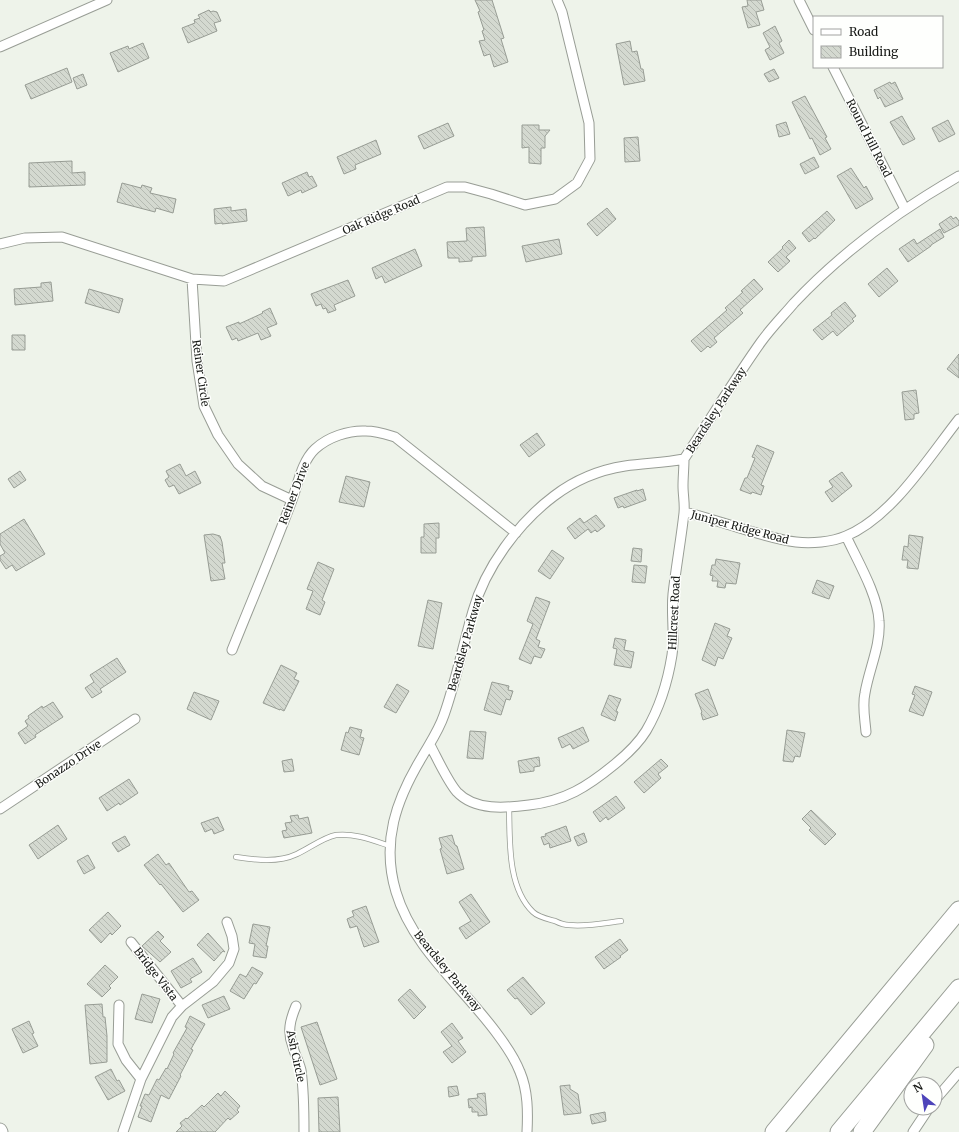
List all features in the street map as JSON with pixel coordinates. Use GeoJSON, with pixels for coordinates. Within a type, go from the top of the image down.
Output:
{"type":"FeatureCollection","features":[{"type":"Feature","properties":{"kind":"highway"},"geometry":{"type":"LineString","coordinates":[[774,1132],[959,910]]}},
{"type":"Feature","properties":{"kind":"highway"},"geometry":{"type":"LineString","coordinates":[[763,1132],[902,979]]}},
{"type":"Feature","properties":{"kind":"highway"},"geometry":{"type":"LineString","coordinates":[[839,1132],[959,988]]}},
{"type":"Feature","properties":{"kind":"highway"},"geometry":{"type":"LineString","coordinates":[[862,1132],[935,1032],[959,1003]]}},
{"type":"Feature","properties":{"kind":"street"},"geometry":{"type":"LineString","coordinates":[[0,47],[107,0]]}},
{"type":"Feature","properties":{"kind":"street","name":"Oak Ridge Road"},"geometry":{"type":"LineString","coordinates":[[0,244],[25,238],[62,237],[192,279],[224,281],[447,187],[465,187],[525,205],[555,199],[577,183],[590,159],[589,123],[562,12],[557,0]]}},
{"type":"Feature","properties":{"kind":"street"},"geometry":{"type":"LineString","coordinates":[[799,0],[813,28]]}},
{"type":"Feature","properties":{"kind":"street","name":"Round Hill Road"},"geometry":{"type":"LineString","coordinates":[[834,68],[906,209]]}},
{"type":"Feature","properties":{"kind":"street","name":"Beardsley Parkway"},"geometry":{"type":"LineString","coordinates":[[528,1132],[528,1112],[525,1088],[520,1071],[508,1048],[487,1020],[429,951],[404,912],[396,891],[392,873],[390,846],[393,822],[397,808],[407,784],[430,745],[446,709],[456,677],[473,610],[480,590],[490,571],[516,533],[537,510],[567,486],[605,470],[623,466],[664,463],[684,459],[761,341],[808,288],[846,253],[906,209],[959,176]]}},
{"type":"Feature","properties":{"kind":"street","name":"Reiner Circle"},"geometry":{"type":"LineString","coordinates":[[192,279],[197,361],[204,406],[218,436],[238,464],[262,486],[292,500]]}},
{"type":"Feature","properties":{"kind":"street","name":"Juniper Ridge Road"},"geometry":{"type":"LineString","coordinates":[[684,512],[769,537],[797,542],[824,541],[846,536],[869,523],[892,503],[959,419]]}},
{"type":"Feature","properties":{"kind":"street","name":"Reiner Drive"},"geometry":{"type":"LineString","coordinates":[[232,650],[308,456],[329,439],[346,433],[365,430],[395,437],[516,533]]}},
{"type":"Feature","properties":{"kind":"street","name":"Hillcrest Road"},"geometry":{"type":"LineString","coordinates":[[430,745],[456,791],[462,797],[480,805],[497,807],[541,804],[560,799],[580,790],[596,780],[629,752],[645,732],[657,708],[667,677],[672,653],[674,631],[672,601],[684,512],[684,459]]}},
{"type":"Feature","properties":{"kind":"street"},"geometry":{"type":"LineString","coordinates":[[846,536],[872,594],[877,608],[879,622],[877,641],[863,704],[866,732]]}},
{"type":"Feature","properties":{"kind":"street","name":"Bonazzo Drive"},"geometry":{"type":"LineString","coordinates":[[0,809],[135,719]]}},
{"type":"Feature","properties":{"kind":"street"},"geometry":{"type":"LineString","coordinates":[[123,1132],[141,1079],[172,1017],[182,1006],[213,982],[229,964],[234,949],[232,936],[227,922]]}},
{"type":"Feature","properties":{"kind":"street","name":"Bridge Vista"},"geometry":{"type":"LineString","coordinates":[[131,942],[182,1006]]}},
{"type":"Feature","properties":{"kind":"street"},"geometry":{"type":"LineString","coordinates":[[119,1005],[118,1044],[126,1060],[141,1079]]}},
{"type":"Feature","properties":{"kind":"street","name":"Ash Circle"},"geometry":{"type":"LineString","coordinates":[[296,1006],[291,1018],[289,1032],[300,1069],[303,1091],[304,1132]]}},
{"type":"Feature","properties":{"kind":"street"},"geometry":{"type":"LineString","coordinates":[[943,1091],[959,1072]]}},
{"type":"Feature","properties":{"kind":"street"},"geometry":{"type":"LineString","coordinates":[[913,1132],[924,1116]]}},
{"type":"Feature","properties":{"kind":"lane"},"geometry":{"type":"LineString","coordinates":[[509,807],[510,854],[516,882],[522,899],[533,913],[545,919],[569,925],[598,924],[621,921]]}},
{"type":"Feature","properties":{"kind":"lane"},"geometry":{"type":"LineString","coordinates":[[236,857],[258,860],[275,860],[296,855],[334,835],[362,836],[390,846]]}},
{"type":"Feature","properties":{"kind":"building"},"geometry":{"type":"Polygon","coordinates":[[[475,0],[492,0],[504,38],[501,39],[508,62],[494,67],[490,54],[484,56],[479,41],[485,40],[482,31],[484,30],[478,12],[480,11],[475,0]]]}},
{"type":"Feature","properties":{"kind":"building"},"geometry":{"type":"Polygon","coordinates":[[[747,0],[761,0],[764,10],[756,12],[760,25],[748,28],[742,7],[748,6],[747,0]]]}},
{"type":"Feature","properties":{"kind":"building"},"geometry":{"type":"Polygon","coordinates":[[[209,10],[211,12],[217,12],[221,21],[214,23],[217,31],[188,43],[182,28],[195,23],[194,20],[200,18],[198,15],[209,10]]]}},
{"type":"Feature","properties":{"kind":"building"},"geometry":{"type":"Polygon","coordinates":[[[775,26],[782,41],[779,43],[784,53],[770,60],[765,50],[770,47],[763,33],[775,26]]]}},
{"type":"Feature","properties":{"kind":"building"},"geometry":{"type":"Polygon","coordinates":[[[630,41],[632,52],[637,51],[645,81],[624,85],[616,44],[630,41]]]}},
{"type":"Feature","properties":{"kind":"building"},"geometry":{"type":"Polygon","coordinates":[[[143,43],[149,58],[118,72],[110,53],[128,46],[129,49],[143,43]]]}},
{"type":"Feature","properties":{"kind":"building"},"geometry":{"type":"Polygon","coordinates":[[[67,68],[72,82],[31,99],[25,85],[67,68]]]}},
{"type":"Feature","properties":{"kind":"building"},"geometry":{"type":"Polygon","coordinates":[[[774,69],[779,78],[769,82],[764,74],[774,69]]]}},
{"type":"Feature","properties":{"kind":"building"},"geometry":{"type":"Polygon","coordinates":[[[83,74],[87,85],[77,89],[73,78],[83,74]]]}},
{"type":"Feature","properties":{"kind":"building"},"geometry":{"type":"Polygon","coordinates":[[[890,82],[891,84],[895,82],[903,99],[885,107],[880,97],[878,99],[874,90],[890,82]]]}},
{"type":"Feature","properties":{"kind":"building"},"geometry":{"type":"Polygon","coordinates":[[[805,96],[827,137],[825,138],[831,149],[820,155],[812,138],[810,139],[792,102],[805,96]]]}},
{"type":"Feature","properties":{"kind":"building"},"geometry":{"type":"Polygon","coordinates":[[[902,116],[915,139],[903,145],[890,122],[902,116]]]}},
{"type":"Feature","properties":{"kind":"building"},"geometry":{"type":"Polygon","coordinates":[[[948,120],[955,134],[939,142],[932,128],[948,120]]]}},
{"type":"Feature","properties":{"kind":"building"},"geometry":{"type":"Polygon","coordinates":[[[786,122],[790,134],[779,137],[776,125],[786,122]]]}},
{"type":"Feature","properties":{"kind":"building"},"geometry":{"type":"Polygon","coordinates":[[[448,123],[454,136],[424,149],[418,136],[448,123]]]}},
{"type":"Feature","properties":{"kind":"building"},"geometry":{"type":"Polygon","coordinates":[[[522,125],[539,125],[539,130],[550,130],[545,136],[545,148],[541,148],[541,164],[529,163],[529,147],[522,148],[522,125]]]}},
{"type":"Feature","properties":{"kind":"building"},"geometry":{"type":"Polygon","coordinates":[[[638,137],[640,161],[625,162],[624,138],[638,137]]]}},
{"type":"Feature","properties":{"kind":"building"},"geometry":{"type":"Polygon","coordinates":[[[376,140],[381,154],[355,165],[356,169],[344,174],[337,157],[376,140]]]}},
{"type":"Feature","properties":{"kind":"building"},"geometry":{"type":"Polygon","coordinates":[[[814,157],[819,167],[805,174],[800,164],[814,157]]]}},
{"type":"Feature","properties":{"kind":"building"},"geometry":{"type":"Polygon","coordinates":[[[72,161],[72,173],[85,172],[85,185],[29,187],[29,163],[72,161]]]}},
{"type":"Feature","properties":{"kind":"building"},"geometry":{"type":"Polygon","coordinates":[[[851,168],[864,188],[866,186],[873,199],[856,209],[837,176],[851,168]]]}},
{"type":"Feature","properties":{"kind":"building"},"geometry":{"type":"Polygon","coordinates":[[[307,172],[309,177],[312,176],[317,186],[302,193],[301,190],[288,196],[282,183],[307,172]]]}},
{"type":"Feature","properties":{"kind":"building"},"geometry":{"type":"Polygon","coordinates":[[[122,183],[141,188],[142,185],[152,188],[150,193],[176,199],[173,213],[156,208],[155,212],[117,202],[122,183]]]}},
{"type":"Feature","properties":{"kind":"building"},"geometry":{"type":"Polygon","coordinates":[[[231,207],[231,211],[246,209],[247,221],[215,224],[214,209],[231,207]]]}},
{"type":"Feature","properties":{"kind":"building"},"geometry":{"type":"Polygon","coordinates":[[[607,208],[616,219],[597,236],[587,224],[607,208]]]}},
{"type":"Feature","properties":{"kind":"building"},"geometry":{"type":"Polygon","coordinates":[[[827,211],[835,220],[815,239],[814,238],[809,242],[802,233],[827,211]]]}},
{"type":"Feature","properties":{"kind":"building"},"geometry":{"type":"Polygon","coordinates":[[[951,216],[953,219],[956,217],[959,221],[959,225],[944,233],[939,224],[951,216]]]}},
{"type":"Feature","properties":{"kind":"building"},"geometry":{"type":"Polygon","coordinates":[[[484,227],[486,256],[472,257],[472,261],[459,262],[459,258],[448,258],[447,242],[467,241],[466,228],[484,227]]]}},
{"type":"Feature","properties":{"kind":"building"},"geometry":{"type":"Polygon","coordinates":[[[940,229],[944,237],[908,262],[899,249],[914,239],[917,244],[940,229]]]}},
{"type":"Feature","properties":{"kind":"building"},"geometry":{"type":"Polygon","coordinates":[[[559,239],[562,254],[526,262],[522,246],[559,239]]]}},
{"type":"Feature","properties":{"kind":"building"},"geometry":{"type":"Polygon","coordinates":[[[789,240],[796,248],[786,257],[790,261],[778,272],[768,262],[789,240]]]}},
{"type":"Feature","properties":{"kind":"building"},"geometry":{"type":"Polygon","coordinates":[[[415,249],[422,266],[385,283],[382,276],[376,279],[372,268],[415,249]]]}},
{"type":"Feature","properties":{"kind":"building"},"geometry":{"type":"Polygon","coordinates":[[[887,268],[898,281],[879,297],[868,284],[887,268]]]}},
{"type":"Feature","properties":{"kind":"building"},"geometry":{"type":"Polygon","coordinates":[[[754,279],[763,289],[740,310],[743,313],[714,338],[717,342],[710,348],[708,346],[701,352],[691,341],[727,310],[725,308],[743,292],[741,291],[754,279]]]}},
{"type":"Feature","properties":{"kind":"building"},"geometry":{"type":"Polygon","coordinates":[[[348,280],[355,296],[334,305],[336,310],[328,313],[326,308],[323,309],[321,304],[316,306],[311,294],[348,280]]]}},
{"type":"Feature","properties":{"kind":"building"},"geometry":{"type":"Polygon","coordinates":[[[51,282],[53,301],[15,305],[14,289],[41,287],[41,283],[51,282]]]}},
{"type":"Feature","properties":{"kind":"building"},"geometry":{"type":"Polygon","coordinates":[[[89,289],[123,299],[119,313],[85,303],[89,289]]]}},
{"type":"Feature","properties":{"kind":"building"},"geometry":{"type":"Polygon","coordinates":[[[845,302],[856,316],[852,319],[854,321],[837,336],[833,331],[822,340],[813,330],[832,315],[831,313],[845,302]]]}},
{"type":"Feature","properties":{"kind":"building"},"geometry":{"type":"Polygon","coordinates":[[[270,308],[277,324],[267,328],[271,336],[261,340],[258,333],[238,341],[237,338],[232,340],[226,327],[239,322],[239,324],[263,313],[262,312],[270,308]]]}},
{"type":"Feature","properties":{"kind":"building"},"geometry":{"type":"Polygon","coordinates":[[[12,335],[25,335],[25,350],[12,350],[12,335]]]}},
{"type":"Feature","properties":{"kind":"building"},"geometry":{"type":"Polygon","coordinates":[[[959,354],[959,378],[947,369],[959,354]]]}},
{"type":"Feature","properties":{"kind":"building"},"geometry":{"type":"Polygon","coordinates":[[[916,390],[919,413],[914,414],[914,419],[905,420],[902,392],[916,390]]]}},
{"type":"Feature","properties":{"kind":"building"},"geometry":{"type":"Polygon","coordinates":[[[537,433],[545,445],[529,457],[520,445],[537,433]]]}},
{"type":"Feature","properties":{"kind":"building"},"geometry":{"type":"Polygon","coordinates":[[[757,445],[774,452],[761,485],[764,486],[761,495],[752,492],[751,494],[740,490],[745,478],[747,478],[755,458],[752,457],[757,445]]]}},
{"type":"Feature","properties":{"kind":"building"},"geometry":{"type":"Polygon","coordinates":[[[180,464],[186,476],[195,471],[201,483],[179,494],[174,485],[169,487],[165,480],[169,477],[166,471],[180,464]]]}},
{"type":"Feature","properties":{"kind":"building"},"geometry":{"type":"Polygon","coordinates":[[[20,471],[26,480],[14,488],[8,479],[20,471]]]}},
{"type":"Feature","properties":{"kind":"building"},"geometry":{"type":"Polygon","coordinates":[[[842,472],[852,486],[832,502],[825,492],[833,487],[829,481],[842,472]]]}},
{"type":"Feature","properties":{"kind":"building"},"geometry":{"type":"Polygon","coordinates":[[[346,476],[370,482],[364,507],[339,502],[346,476]]]}},
{"type":"Feature","properties":{"kind":"building"},"geometry":{"type":"Polygon","coordinates":[[[643,489],[646,500],[624,508],[623,506],[618,508],[614,498],[643,489]]]}},
{"type":"Feature","properties":{"kind":"building"},"geometry":{"type":"Polygon","coordinates":[[[596,515],[605,526],[597,532],[595,530],[591,533],[588,529],[575,539],[567,528],[580,518],[584,523],[596,515]]]}},
{"type":"Feature","properties":{"kind":"building"},"geometry":{"type":"Polygon","coordinates":[[[24,519],[45,554],[16,571],[12,565],[6,569],[0,560],[0,556],[5,553],[0,544],[0,534],[24,519]]]}},
{"type":"Feature","properties":{"kind":"building"},"geometry":{"type":"Polygon","coordinates":[[[439,523],[439,538],[436,538],[436,553],[421,553],[421,537],[424,537],[424,524],[439,523]]]}},
{"type":"Feature","properties":{"kind":"building"},"geometry":{"type":"Polygon","coordinates":[[[213,534],[220,536],[222,542],[225,563],[222,563],[225,579],[211,581],[204,535],[213,534]]]}},
{"type":"Feature","properties":{"kind":"building"},"geometry":{"type":"Polygon","coordinates":[[[909,535],[923,537],[918,569],[907,568],[908,560],[902,560],[904,546],[908,547],[909,535]]]}},
{"type":"Feature","properties":{"kind":"building"},"geometry":{"type":"Polygon","coordinates":[[[633,548],[642,549],[641,562],[631,561],[633,548]]]}},
{"type":"Feature","properties":{"kind":"building"},"geometry":{"type":"Polygon","coordinates":[[[552,550],[564,558],[550,579],[538,571],[552,550]]]}},
{"type":"Feature","properties":{"kind":"building"},"geometry":{"type":"Polygon","coordinates":[[[716,559],[740,563],[736,584],[726,583],[725,588],[717,587],[718,581],[712,581],[713,576],[710,575],[712,565],[715,565],[716,559]]]}},
{"type":"Feature","properties":{"kind":"building"},"geometry":{"type":"Polygon","coordinates":[[[318,562],[334,569],[322,600],[325,602],[320,615],[306,609],[313,591],[307,589],[318,562]]]}},
{"type":"Feature","properties":{"kind":"building"},"geometry":{"type":"Polygon","coordinates":[[[634,565],[647,566],[645,583],[632,582],[634,565]]]}},
{"type":"Feature","properties":{"kind":"building"},"geometry":{"type":"Polygon","coordinates":[[[817,580],[834,586],[829,599],[812,593],[817,580]]]}},
{"type":"Feature","properties":{"kind":"building"},"geometry":{"type":"Polygon","coordinates":[[[536,597],[550,602],[536,639],[540,641],[538,647],[545,649],[541,658],[534,656],[531,664],[519,659],[533,624],[527,621],[536,597]]]}},
{"type":"Feature","properties":{"kind":"building"},"geometry":{"type":"Polygon","coordinates":[[[428,600],[442,603],[433,649],[418,646],[428,600]]]}},
{"type":"Feature","properties":{"kind":"building"},"geometry":{"type":"Polygon","coordinates":[[[715,623],[730,629],[727,636],[732,638],[723,659],[718,657],[715,666],[702,660],[715,623]]]}},
{"type":"Feature","properties":{"kind":"building"},"geometry":{"type":"Polygon","coordinates":[[[615,638],[626,640],[624,650],[634,652],[631,668],[614,665],[617,649],[613,648],[615,638]]]}},
{"type":"Feature","properties":{"kind":"building"},"geometry":{"type":"Polygon","coordinates":[[[117,658],[126,672],[100,689],[102,692],[92,698],[85,688],[94,682],[90,675],[117,658]]]}},
{"type":"Feature","properties":{"kind":"building"},"geometry":{"type":"Polygon","coordinates":[[[281,665],[297,673],[294,679],[299,681],[284,711],[263,703],[281,665]]]}},
{"type":"Feature","properties":{"kind":"building"},"geometry":{"type":"Polygon","coordinates":[[[492,682],[509,686],[508,690],[513,691],[510,700],[506,699],[501,715],[484,710],[492,682]]]}},
{"type":"Feature","properties":{"kind":"building"},"geometry":{"type":"Polygon","coordinates":[[[397,684],[409,691],[396,713],[384,707],[397,684]]]}},
{"type":"Feature","properties":{"kind":"building"},"geometry":{"type":"Polygon","coordinates":[[[915,686],[932,692],[923,716],[909,711],[915,695],[912,694],[915,686]]]}},
{"type":"Feature","properties":{"kind":"building"},"geometry":{"type":"Polygon","coordinates":[[[708,689],[718,715],[703,720],[702,712],[695,694],[708,689]]]}},
{"type":"Feature","properties":{"kind":"building"},"geometry":{"type":"Polygon","coordinates":[[[194,692],[219,701],[211,720],[187,709],[194,692]]]}},
{"type":"Feature","properties":{"kind":"building"},"geometry":{"type":"Polygon","coordinates":[[[609,695],[621,699],[616,711],[618,712],[615,721],[601,715],[609,695]]]}},
{"type":"Feature","properties":{"kind":"building"},"geometry":{"type":"Polygon","coordinates":[[[53,702],[63,717],[35,735],[36,737],[25,744],[18,733],[28,726],[25,721],[29,718],[28,716],[42,706],[43,708],[53,702]]]}},
{"type":"Feature","properties":{"kind":"building"},"geometry":{"type":"Polygon","coordinates":[[[350,727],[362,730],[360,737],[364,738],[359,755],[341,750],[346,732],[348,733],[350,727]]]}},
{"type":"Feature","properties":{"kind":"building"},"geometry":{"type":"Polygon","coordinates":[[[583,727],[589,741],[573,749],[570,744],[562,748],[558,738],[583,727]]]}},
{"type":"Feature","properties":{"kind":"building"},"geometry":{"type":"Polygon","coordinates":[[[787,730],[805,733],[800,757],[795,756],[793,762],[783,761],[787,730]]]}},
{"type":"Feature","properties":{"kind":"building"},"geometry":{"type":"Polygon","coordinates":[[[470,731],[486,732],[483,759],[467,758],[470,731]]]}},
{"type":"Feature","properties":{"kind":"building"},"geometry":{"type":"Polygon","coordinates":[[[539,757],[540,766],[534,767],[534,771],[520,773],[518,761],[539,757]]]}},
{"type":"Feature","properties":{"kind":"building"},"geometry":{"type":"Polygon","coordinates":[[[292,759],[294,771],[284,772],[282,761],[292,759]]]}},
{"type":"Feature","properties":{"kind":"building"},"geometry":{"type":"Polygon","coordinates":[[[661,759],[668,766],[658,774],[661,778],[644,793],[634,782],[661,759]]]}},
{"type":"Feature","properties":{"kind":"building"},"geometry":{"type":"Polygon","coordinates":[[[129,779],[138,793],[120,805],[119,803],[107,811],[99,798],[129,779]]]}},
{"type":"Feature","properties":{"kind":"building"},"geometry":{"type":"Polygon","coordinates":[[[616,796],[625,808],[608,820],[606,817],[600,822],[593,812],[616,796]]]}},
{"type":"Feature","properties":{"kind":"building"},"geometry":{"type":"Polygon","coordinates":[[[811,810],[836,834],[825,845],[809,830],[811,828],[802,819],[811,810]]]}},
{"type":"Feature","properties":{"kind":"building"},"geometry":{"type":"Polygon","coordinates":[[[298,815],[299,819],[308,817],[312,833],[284,838],[282,831],[287,830],[285,823],[292,822],[290,816],[298,815]]]}},
{"type":"Feature","properties":{"kind":"building"},"geometry":{"type":"Polygon","coordinates":[[[218,817],[224,830],[214,834],[212,829],[205,832],[201,823],[218,817]]]}},
{"type":"Feature","properties":{"kind":"building"},"geometry":{"type":"Polygon","coordinates":[[[58,825],[67,839],[38,859],[29,845],[58,825]]]}},
{"type":"Feature","properties":{"kind":"building"},"geometry":{"type":"Polygon","coordinates":[[[566,826],[571,841],[550,848],[549,843],[544,845],[541,837],[566,826]]]}},
{"type":"Feature","properties":{"kind":"building"},"geometry":{"type":"Polygon","coordinates":[[[584,833],[587,842],[578,846],[574,837],[584,833]]]}},
{"type":"Feature","properties":{"kind":"building"},"geometry":{"type":"Polygon","coordinates":[[[452,835],[464,869],[447,874],[440,849],[442,848],[439,838],[452,835]]]}},
{"type":"Feature","properties":{"kind":"building"},"geometry":{"type":"Polygon","coordinates":[[[125,836],[130,845],[118,852],[112,843],[125,836]]]}},
{"type":"Feature","properties":{"kind":"building"},"geometry":{"type":"Polygon","coordinates":[[[158,854],[166,865],[169,863],[189,892],[192,891],[199,900],[183,912],[144,865],[158,854]]]}},
{"type":"Feature","properties":{"kind":"building"},"geometry":{"type":"Polygon","coordinates":[[[88,855],[95,868],[84,874],[77,861],[88,855]]]}},
{"type":"Feature","properties":{"kind":"building"},"geometry":{"type":"Polygon","coordinates":[[[471,894],[490,922],[466,939],[459,928],[471,921],[459,902],[471,894]]]}},
{"type":"Feature","properties":{"kind":"building"},"geometry":{"type":"Polygon","coordinates":[[[366,906],[379,942],[364,947],[357,926],[350,928],[347,919],[354,916],[352,911],[366,906]]]}},
{"type":"Feature","properties":{"kind":"building"},"geometry":{"type":"Polygon","coordinates":[[[108,912],[121,926],[112,935],[110,933],[101,943],[89,930],[108,912]]]}},
{"type":"Feature","properties":{"kind":"building"},"geometry":{"type":"Polygon","coordinates":[[[253,924],[270,927],[266,946],[268,946],[266,958],[253,956],[255,944],[249,943],[253,924]]]}},
{"type":"Feature","properties":{"kind":"building"},"geometry":{"type":"Polygon","coordinates":[[[158,931],[164,937],[160,941],[171,952],[160,962],[142,946],[158,931]]]}},
{"type":"Feature","properties":{"kind":"building"},"geometry":{"type":"Polygon","coordinates":[[[208,933],[225,952],[223,951],[214,961],[197,945],[208,933]]]}},
{"type":"Feature","properties":{"kind":"building"},"geometry":{"type":"Polygon","coordinates":[[[620,939],[628,950],[604,969],[595,957],[620,939]]]}},
{"type":"Feature","properties":{"kind":"building"},"geometry":{"type":"Polygon","coordinates":[[[193,958],[202,972],[190,979],[192,982],[181,988],[171,971],[193,958]]]}},
{"type":"Feature","properties":{"kind":"building"},"geometry":{"type":"Polygon","coordinates":[[[105,965],[118,977],[109,986],[111,988],[102,997],[87,984],[105,965]]]}},
{"type":"Feature","properties":{"kind":"building"},"geometry":{"type":"Polygon","coordinates":[[[252,967],[263,973],[256,984],[254,983],[244,999],[230,991],[240,974],[246,977],[252,967]]]}},
{"type":"Feature","properties":{"kind":"building"},"geometry":{"type":"Polygon","coordinates":[[[523,977],[545,1003],[531,1015],[517,998],[515,999],[507,990],[523,977]]]}},
{"type":"Feature","properties":{"kind":"building"},"geometry":{"type":"Polygon","coordinates":[[[410,989],[426,1007],[414,1019],[398,1000],[410,989]]]}},
{"type":"Feature","properties":{"kind":"building"},"geometry":{"type":"Polygon","coordinates":[[[142,994],[160,999],[152,1023],[135,1019],[142,994]]]}},
{"type":"Feature","properties":{"kind":"building"},"geometry":{"type":"Polygon","coordinates":[[[224,996],[230,1009],[208,1018],[202,1005],[224,996]]]}},
{"type":"Feature","properties":{"kind":"building"},"geometry":{"type":"Polygon","coordinates":[[[102,1004],[107,1036],[107,1062],[90,1064],[85,1005],[102,1004]]]}},
{"type":"Feature","properties":{"kind":"building"},"geometry":{"type":"Polygon","coordinates":[[[190,1016],[205,1024],[191,1049],[193,1050],[180,1075],[181,1076],[169,1099],[161,1095],[151,1122],[138,1117],[142,1106],[140,1106],[145,1094],[149,1095],[157,1079],[159,1080],[166,1068],[167,1069],[174,1054],[173,1053],[187,1028],[185,1027],[190,1016]]]}},
{"type":"Feature","properties":{"kind":"building"},"geometry":{"type":"Polygon","coordinates":[[[29,1021],[34,1033],[32,1034],[38,1046],[23,1053],[12,1029],[29,1021]]]}},
{"type":"Feature","properties":{"kind":"building"},"geometry":{"type":"Polygon","coordinates":[[[317,1022],[337,1079],[320,1085],[301,1027],[317,1022]]]}},
{"type":"Feature","properties":{"kind":"building"},"geometry":{"type":"Polygon","coordinates":[[[452,1023],[463,1038],[458,1041],[466,1052],[452,1063],[443,1052],[452,1046],[441,1032],[452,1023]]]}},
{"type":"Feature","properties":{"kind":"building"},"geometry":{"type":"Polygon","coordinates":[[[111,1069],[117,1081],[119,1080],[125,1091],[108,1100],[95,1077],[111,1069]]]}},
{"type":"Feature","properties":{"kind":"building"},"geometry":{"type":"Polygon","coordinates":[[[570,1085],[570,1089],[578,1094],[581,1113],[564,1115],[560,1086],[570,1085]]]}},
{"type":"Feature","properties":{"kind":"building"},"geometry":{"type":"Polygon","coordinates":[[[457,1086],[459,1095],[449,1097],[448,1087],[457,1086]]]}},
{"type":"Feature","properties":{"kind":"building"},"geometry":{"type":"Polygon","coordinates":[[[225,1091],[240,1106],[237,1110],[239,1112],[230,1120],[228,1118],[215,1132],[176,1132],[182,1126],[180,1123],[186,1118],[187,1119],[202,1105],[204,1107],[218,1093],[221,1096],[225,1091]]]}},
{"type":"Feature","properties":{"kind":"building"},"geometry":{"type":"Polygon","coordinates":[[[485,1093],[487,1115],[478,1116],[478,1112],[472,1112],[472,1107],[469,1108],[468,1099],[478,1098],[477,1094],[485,1093]]]}},
{"type":"Feature","properties":{"kind":"building"},"geometry":{"type":"Polygon","coordinates":[[[338,1097],[340,1132],[319,1132],[318,1098],[338,1097]]]}},
{"type":"Feature","properties":{"kind":"building"},"geometry":{"type":"Polygon","coordinates":[[[605,1112],[606,1121],[592,1124],[590,1115],[605,1112]]]}}]}
